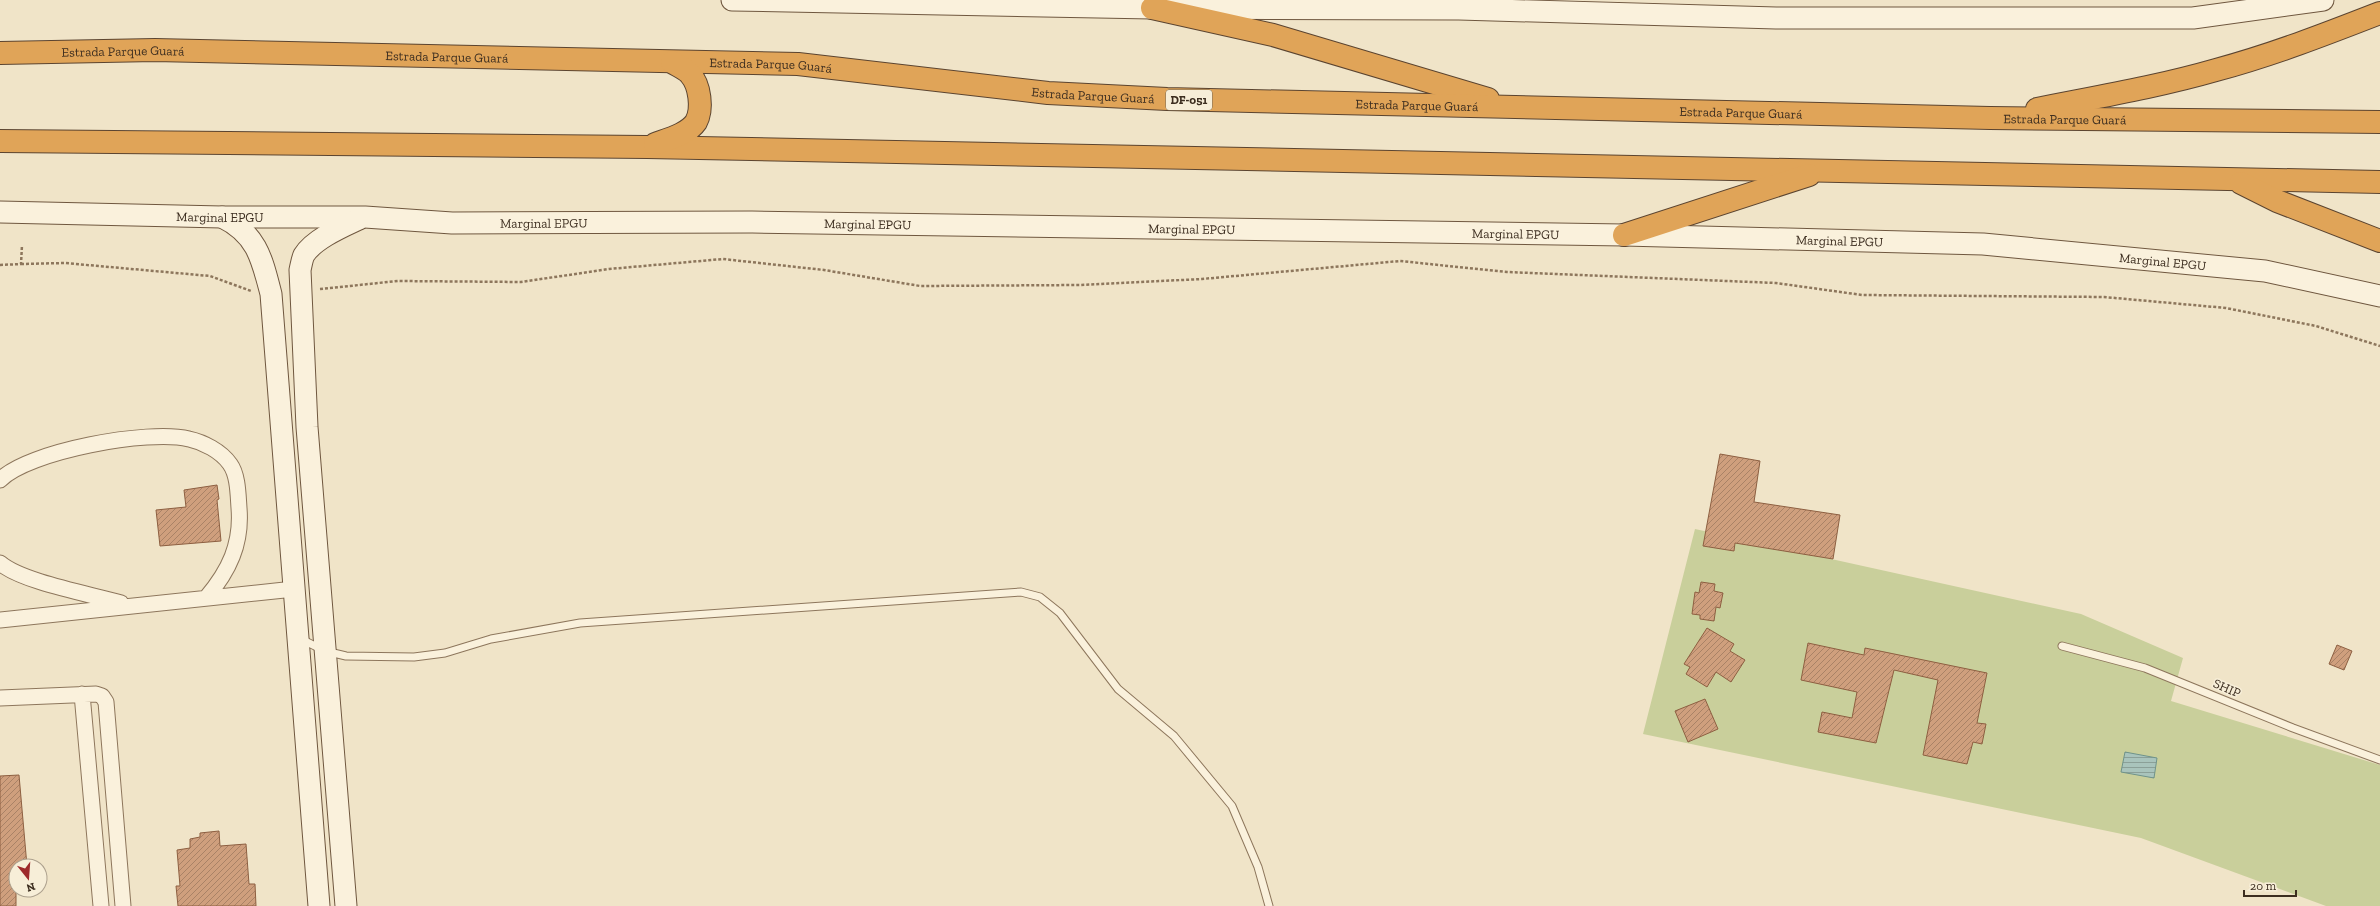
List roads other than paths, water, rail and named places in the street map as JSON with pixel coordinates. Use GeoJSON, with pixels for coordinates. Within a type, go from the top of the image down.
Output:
{"type":"FeatureCollection","features":[{"type":"Feature","properties":{"kind":"highway"},"geometry":{"type":"LineString","coordinates":[[1152,8],[1274,35],[1510,106]]}},
{"type":"Feature","properties":{"kind":"highway"},"geometry":{"type":"LineString","coordinates":[[1990,118],[2141,89],[2216,70],[2302,43],[2380,13]]}},
{"type":"Feature","properties":{"kind":"highway","name":"Estrada Parque Guará"},"geometry":{"type":"LineString","coordinates":[[0,53],[155,50],[798,64],[1048,93],[1159,99],[1990,118],[2380,122]]}},
{"type":"Feature","properties":{"kind":"highway"},"geometry":{"type":"LineString","coordinates":[[647,148],[680,135],[695,122],[700,108],[698,94],[690,74],[672,62]]}},
{"type":"Feature","properties":{"kind":"highway"},"geometry":{"type":"LineString","coordinates":[[0,141],[647,148],[2380,182]]}},
{"type":"Feature","properties":{"kind":"highway"},"geometry":{"type":"LineString","coordinates":[[1624,236],[1823,170]]}},
{"type":"Feature","properties":{"kind":"highway"},"geometry":{"type":"LineString","coordinates":[[2234,180],[2277,201],[2380,241]]}},
{"type":"Feature","properties":{"kind":"street"},"geometry":{"type":"LineString","coordinates":[[732,0],[1152,8],[1459,9],[1776,18],[2193,18],[2323,0]]}},
{"type":"Feature","properties":{"kind":"street","name":"Marginal EPGU"},"geometry":{"type":"LineString","coordinates":[[0,212],[222,217],[365,217],[452,223],[752,222],[1624,236],[1983,244],[2265,271],[2380,296]]}},
{"type":"Feature","properties":{"kind":"street"},"geometry":{"type":"LineString","coordinates":[[222,217],[236,224],[252,240],[263,264],[271,294],[319,906]]}},
{"type":"Feature","properties":{"kind":"street"},"geometry":{"type":"LineString","coordinates":[[346,906],[307,427],[300,270],[304,255],[332,232],[365,217]]}},
{"type":"Feature","properties":{"kind":"street"},"geometry":{"type":"LineString","coordinates":[[0,480],[21,465],[37,459],[124,439],[163,436],[188,438],[204,444],[230,464],[236,481],[240,517],[237,546],[230,564],[221,580],[206,598]]}},
{"type":"Feature","properties":{"kind":"street"},"geometry":{"type":"LineString","coordinates":[[0,563],[9,571],[25,577],[130,605]]}},
{"type":"Feature","properties":{"kind":"street"},"geometry":{"type":"LineString","coordinates":[[0,620],[130,605],[294,589]]}},
{"type":"Feature","properties":{"kind":"street"},"geometry":{"type":"LineString","coordinates":[[82,694],[101,906]]}},
{"type":"Feature","properties":{"kind":"street"},"geometry":{"type":"LineString","coordinates":[[0,698],[96,694],[102,696],[106,702],[123,906]]}},
{"type":"Feature","properties":{"kind":"lane"},"geometry":{"type":"LineString","coordinates":[[298,638],[325,651],[346,656],[414,657],[445,653],[491,639],[580,623],[1021,592],[1040,597],[1060,614],[1118,688],[1174,736],[1232,806],[1258,867],[1269,906]]}},
{"type":"Feature","properties":{"kind":"lane","name":"SHIP"},"geometry":{"type":"LineString","coordinates":[[2062,646],[2145,668],[2293,728],[2380,760]]}},
{"type":"Feature","properties":{"kind":"water"},"geometry":{"type":"Polygon","coordinates":[[[2125,752],[2157,758],[2154,778],[2121,772],[2125,752]]]}}]}
